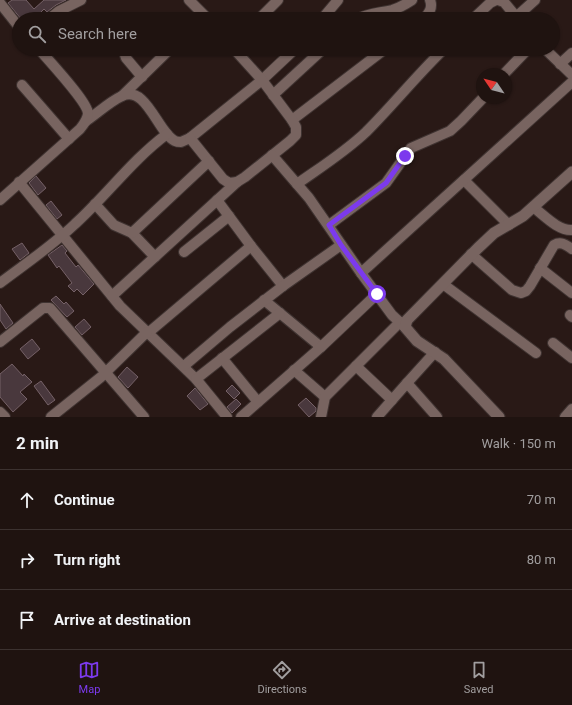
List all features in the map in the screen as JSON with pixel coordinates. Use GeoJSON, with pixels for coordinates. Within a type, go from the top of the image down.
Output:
{"type":"FeatureCollection","features":[{"type":"Feature","properties":{"kind":"street"},"geometry":{"type":"LineString","coordinates":[[58,12],[81,0]]}},
{"type":"Feature","properties":{"kind":"street"},"geometry":{"type":"LineString","coordinates":[[266,12],[278,0]]}},
{"type":"Feature","properties":{"kind":"street"},"geometry":{"type":"LineString","coordinates":[[328,12],[338,0]]}},
{"type":"Feature","properties":{"kind":"street"},"geometry":{"type":"LineString","coordinates":[[378,12],[402,6],[412,0]]}},
{"type":"Feature","properties":{"kind":"street"},"geometry":{"type":"LineString","coordinates":[[429,12],[431,10],[430,0]]}},
{"type":"Feature","properties":{"kind":"street"},"geometry":{"type":"LineString","coordinates":[[523,12],[535,0]]}},
{"type":"Feature","properties":{"kind":"street"},"geometry":{"type":"LineString","coordinates":[[480,12],[490,3],[500,1],[511,12]]}},
{"type":"Feature","properties":{"kind":"street"},"geometry":{"type":"LineString","coordinates":[[194,2],[200,12]]}},
{"type":"Feature","properties":{"kind":"street"},"geometry":{"type":"LineString","coordinates":[[0,3],[12,18]]}},
{"type":"Feature","properties":{"kind":"street"},"geometry":{"type":"LineString","coordinates":[[560,64],[572,53]]}},
{"type":"Feature","properties":{"kind":"street"},"geometry":{"type":"LineString","coordinates":[[45,56],[87,107],[88,114],[86,121]]}},
{"type":"Feature","properties":{"kind":"street"},"geometry":{"type":"LineString","coordinates":[[126,56],[142,77]]}},
{"type":"Feature","properties":{"kind":"street"},"geometry":{"type":"LineString","coordinates":[[0,200],[80,129],[86,121],[122,96],[163,56]]}},
{"type":"Feature","properties":{"kind":"street"},"geometry":{"type":"LineString","coordinates":[[112,296],[237,182],[296,135],[296,127],[292,120],[262,80],[240,56]]}},
{"type":"Feature","properties":{"kind":"street"},"geometry":{"type":"LineString","coordinates":[[122,96],[130,94],[137,96],[145,104],[167,134],[174,141],[181,142],[190,138],[262,80],[287,56]]}},
{"type":"Feature","properties":{"kind":"street"},"geometry":{"type":"LineString","coordinates":[[273,95],[315,56]]}},
{"type":"Feature","properties":{"kind":"street"},"geometry":{"type":"LineString","coordinates":[[292,120],[376,56]]}},
{"type":"Feature","properties":{"kind":"street"},"geometry":{"type":"LineString","coordinates":[[297,184],[343,151],[366,131],[437,56]]}},
{"type":"Feature","properties":{"kind":"street"},"geometry":{"type":"LineString","coordinates":[[510,68],[521,56]]}},
{"type":"Feature","properties":{"kind":"street"},"geometry":{"type":"LineString","coordinates":[[552,56],[572,75]]}},
{"type":"Feature","properties":{"kind":"street"},"geometry":{"type":"LineString","coordinates":[[361,273],[572,82]]}},
{"type":"Feature","properties":{"kind":"street"},"geometry":{"type":"LineString","coordinates":[[22,85],[69,139]]}},
{"type":"Feature","properties":{"kind":"street"},"geometry":{"type":"LineString","coordinates":[[329,225],[386,183],[411,148],[450,131],[462,122],[478,104]]}},
{"type":"Feature","properties":{"kind":"street"},"geometry":{"type":"LineString","coordinates":[[0,283],[63,235],[142,155],[167,134]]}},
{"type":"Feature","properties":{"kind":"street"},"geometry":{"type":"LineString","coordinates":[[190,138],[223,179],[229,183],[237,182]]}},
{"type":"Feature","properties":{"kind":"street"},"geometry":{"type":"LineString","coordinates":[[272,155],[329,225],[361,273],[402,325],[418,341],[444,359],[499,417]]}},
{"type":"Feature","properties":{"kind":"street"},"geometry":{"type":"LineString","coordinates":[[132,232],[209,161]]}},
{"type":"Feature","properties":{"kind":"street"},"geometry":{"type":"LineString","coordinates":[[321,417],[325,397],[356,366],[402,325],[471,254],[494,233],[523,216],[572,172]]}},
{"type":"Feature","properties":{"kind":"street"},"geometry":{"type":"LineString","coordinates":[[464,180],[509,225]]}},
{"type":"Feature","properties":{"kind":"street"},"geometry":{"type":"LineString","coordinates":[[19,182],[126,313],[184,366],[196,379],[224,416]]}},
{"type":"Feature","properties":{"kind":"street"},"geometry":{"type":"LineString","coordinates":[[217,200],[283,286]]}},
{"type":"Feature","properties":{"kind":"street"},"geometry":{"type":"LineString","coordinates":[[95,204],[114,225],[132,232],[155,257]]}},
{"type":"Feature","properties":{"kind":"street"},"geometry":{"type":"LineString","coordinates":[[533,207],[561,227],[567,230],[572,230]]}},
{"type":"Feature","properties":{"kind":"street"},"geometry":{"type":"LineString","coordinates":[[184,252],[229,216]]}},
{"type":"Feature","properties":{"kind":"street"},"geometry":{"type":"LineString","coordinates":[[471,254],[516,292],[521,293],[526,291],[554,245],[561,227]]}},
{"type":"Feature","properties":{"kind":"street"},"geometry":{"type":"LineString","coordinates":[[554,245],[563,243],[572,249]]}},
{"type":"Feature","properties":{"kind":"street"},"geometry":{"type":"LineString","coordinates":[[184,366],[264,300],[341,245]]}},
{"type":"Feature","properties":{"kind":"street"},"geometry":{"type":"LineString","coordinates":[[51,417],[106,372],[148,333],[251,246]]}},
{"type":"Feature","properties":{"kind":"street"},"geometry":{"type":"LineString","coordinates":[[540,268],[572,293]]}},
{"type":"Feature","properties":{"kind":"street"},"geometry":{"type":"LineString","coordinates":[[443,284],[536,354]]}},
{"type":"Feature","properties":{"kind":"street"},"geometry":{"type":"LineString","coordinates":[[241,417],[321,347],[377,294]]}},
{"type":"Feature","properties":{"kind":"street"},"geometry":{"type":"LineString","coordinates":[[264,300],[321,347]]}},
{"type":"Feature","properties":{"kind":"street"},"geometry":{"type":"LineString","coordinates":[[0,342],[42,308],[50,308],[144,417]]}},
{"type":"Feature","properties":{"kind":"street"},"geometry":{"type":"LineString","coordinates":[[196,379],[280,313]]}},
{"type":"Feature","properties":{"kind":"street"},"geometry":{"type":"LineString","coordinates":[[553,343],[572,358]]}},
{"type":"Feature","properties":{"kind":"street"},"geometry":{"type":"LineString","coordinates":[[377,417],[435,352]]}},
{"type":"Feature","properties":{"kind":"street"},"geometry":{"type":"LineString","coordinates":[[222,358],[258,402]]}},
{"type":"Feature","properties":{"kind":"street"},"geometry":{"type":"LineString","coordinates":[[356,366],[392,400]]}},
{"type":"Feature","properties":{"kind":"street"},"geometry":{"type":"LineString","coordinates":[[294,370],[325,397]]}},
{"type":"Feature","properties":{"kind":"street"},"geometry":{"type":"LineString","coordinates":[[407,382],[437,417]]}},
{"type":"Feature","properties":{"kind":"street"},"geometry":{"type":"LineString","coordinates":[[565,417],[572,409]]}},
{"type":"Feature","properties":{"kind":"street"},"geometry":{"type":"LineString","coordinates":[[0,412],[5,417]]}},
{"type":"Feature","properties":{"kind":"building"},"geometry":{"type":"Polygon","coordinates":[[[12,0],[26,0],[34,9],[44,0],[66,0],[47,12],[44,9],[41,12],[15,12],[8,3],[12,0]]]}},
{"type":"Feature","properties":{"kind":"building"},"geometry":{"type":"Polygon","coordinates":[[[36,176],[46,188],[38,195],[29,183],[36,176]]]}},
{"type":"Feature","properties":{"kind":"building"},"geometry":{"type":"Polygon","coordinates":[[[51,201],[62,215],[57,219],[46,205],[51,201]]]}},
{"type":"Feature","properties":{"kind":"building"},"geometry":{"type":"Polygon","coordinates":[[[22,243],[29,253],[20,260],[12,249],[22,243]]]}},
{"type":"Feature","properties":{"kind":"building"},"geometry":{"type":"Polygon","coordinates":[[[62,245],[67,251],[65,253],[76,267],[78,265],[94,284],[83,295],[77,289],[74,292],[68,286],[72,283],[59,266],[57,268],[48,255],[62,245]]]}},
{"type":"Feature","properties":{"kind":"building"},"geometry":{"type":"Polygon","coordinates":[[[56,296],[64,304],[66,302],[74,311],[67,317],[51,300],[56,296]]]}},
{"type":"Feature","properties":{"kind":"building"},"geometry":{"type":"Polygon","coordinates":[[[0,304],[13,323],[6,329],[0,320],[0,304]]]}},
{"type":"Feature","properties":{"kind":"building"},"geometry":{"type":"Polygon","coordinates":[[[84,319],[91,327],[82,335],[75,327],[84,319]]]}},
{"type":"Feature","properties":{"kind":"building"},"geometry":{"type":"Polygon","coordinates":[[[32,339],[40,349],[28,359],[20,349],[32,339]]]}},
{"type":"Feature","properties":{"kind":"building"},"geometry":{"type":"Polygon","coordinates":[[[12,364],[23,376],[24,374],[32,382],[20,392],[27,399],[13,412],[0,397],[0,374],[12,364]]]}},
{"type":"Feature","properties":{"kind":"building"},"geometry":{"type":"Polygon","coordinates":[[[127,367],[138,377],[128,388],[118,377],[127,367]]]}},
{"type":"Feature","properties":{"kind":"building"},"geometry":{"type":"Polygon","coordinates":[[[41,381],[55,400],[48,405],[34,386],[41,381]]]}},
{"type":"Feature","properties":{"kind":"building"},"geometry":{"type":"Polygon","coordinates":[[[232,385],[240,393],[234,399],[226,391],[232,385]]]}},
{"type":"Feature","properties":{"kind":"building"},"geometry":{"type":"Polygon","coordinates":[[[195,388],[208,404],[200,410],[187,396],[195,388]]]}},
{"type":"Feature","properties":{"kind":"building"},"geometry":{"type":"Polygon","coordinates":[[[306,398],[316,408],[316,411],[309,417],[298,405],[306,398]]]}},
{"type":"Feature","properties":{"kind":"building"},"geometry":{"type":"Polygon","coordinates":[[[236,399],[241,404],[232,413],[227,407],[236,399]]]}},
{"type":"Feature","properties":{"kind":"route"},"geometry":{"type":"LineString","coordinates":[[377,294],[341,245],[329,225],[386,183],[405,156]]}}]}
